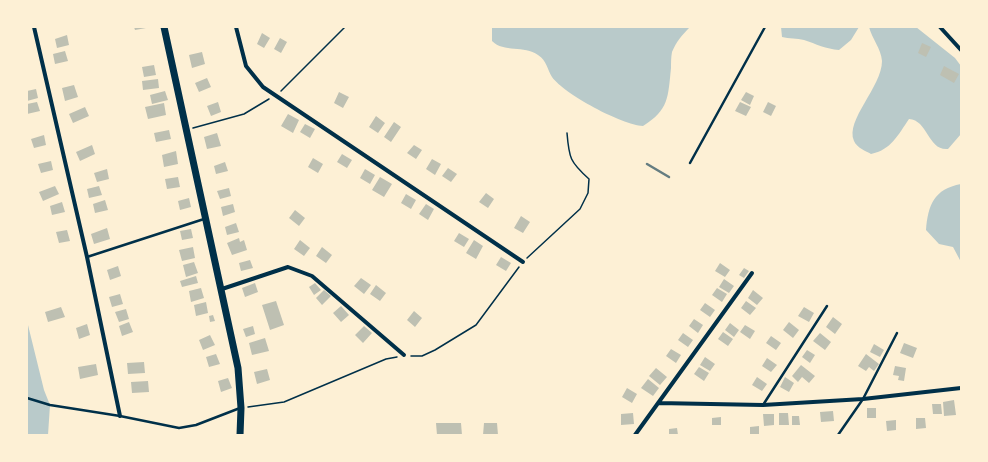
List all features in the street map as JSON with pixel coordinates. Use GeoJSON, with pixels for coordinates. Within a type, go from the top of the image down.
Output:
{"type":"FeatureCollection","features":[{"type":"Feature","properties":{"kind":"main road"},"geometry":{"type":"LineString","coordinates":[[164,27],[238,368],[241,408],[240,435]]}},
{"type":"Feature","properties":{"kind":"street"},"geometry":{"type":"LineString","coordinates":[[34,27],[87,257],[120,416]]}},
{"type":"Feature","properties":{"kind":"street"},"geometry":{"type":"LineString","coordinates":[[236,27],[246,66],[263,87],[523,262]]}},
{"type":"Feature","properties":{"kind":"street"},"geometry":{"type":"LineString","coordinates":[[940,27],[961,50]]}},
{"type":"Feature","properties":{"kind":"street"},"geometry":{"type":"LineString","coordinates":[[222,289],[288,267],[312,276],[404,355]]}},
{"type":"Feature","properties":{"kind":"street"},"geometry":{"type":"LineString","coordinates":[[635,435],[752,273]]}},
{"type":"Feature","properties":{"kind":"street"},"geometry":{"type":"LineString","coordinates":[[658,403],[763,405],[863,399],[961,388]]}},
{"type":"Feature","properties":{"kind":"lane"},"geometry":{"type":"LineString","coordinates":[[690,163],[765,27]]}},
{"type":"Feature","properties":{"kind":"lane"},"geometry":{"type":"LineString","coordinates":[[87,257],[205,219]]}},
{"type":"Feature","properties":{"kind":"lane"},"geometry":{"type":"LineString","coordinates":[[763,405],[827,306]]}},
{"type":"Feature","properties":{"kind":"lane"},"geometry":{"type":"LineString","coordinates":[[838,435],[863,399],[897,333]]}},
{"type":"Feature","properties":{"kind":"lane"},"geometry":{"type":"LineString","coordinates":[[27,398],[50,405],[120,416],[160,426],[180,428],[196,426],[241,408]]}},
{"type":"Feature","properties":{"kind":"path"},"geometry":{"type":"LineString","coordinates":[[241,408],[284,402],[386,359],[404,355]]}},
{"type":"Feature","properties":{"kind":"shaded area"},"geometry":{"type":"Polygon","coordinates":[[[492,27],[690,27],[675,45],[672,52],[666,102],[658,114],[643,126],[608,115],[568,92],[552,77],[543,60],[538,55],[527,50],[502,47],[492,41],[492,27]]]}},
{"type":"Feature","properties":{"kind":"shaded area"},"geometry":{"type":"Polygon","coordinates":[[[781,27],[859,27],[851,40],[839,50],[801,39],[782,37],[781,27]]]}},
{"type":"Feature","properties":{"kind":"shaded area"},"geometry":{"type":"Polygon","coordinates":[[[869,27],[916,27],[955,58],[961,66],[961,134],[948,149],[941,148],[936,145],[920,124],[909,119],[893,141],[878,152],[871,154],[855,143],[853,133],[855,123],[876,82],[882,61],[880,52],[869,27]]]}},
{"type":"Feature","properties":{"kind":"shaded area"},"geometry":{"type":"Polygon","coordinates":[[[961,184],[961,262],[953,247],[939,244],[926,230],[929,213],[934,200],[944,190],[961,184]]]}},
{"type":"Feature","properties":{"kind":"shaded area"},"geometry":{"type":"Polygon","coordinates":[[[27,321],[44,390],[50,405],[48,435],[27,435],[27,321]]]}},
{"type":"Feature","properties":{"kind":"building"},"geometry":{"type":"Polygon","coordinates":[[[134,27],[146,27],[146,28],[135,30],[134,27]]]}},
{"type":"Feature","properties":{"kind":"building"},"geometry":{"type":"Polygon","coordinates":[[[262,33],[270,38],[264,48],[257,44],[262,33]]]}},
{"type":"Feature","properties":{"kind":"building"},"geometry":{"type":"Polygon","coordinates":[[[67,35],[69,45],[57,48],[55,39],[67,35]]]}},
{"type":"Feature","properties":{"kind":"building"},"geometry":{"type":"Polygon","coordinates":[[[280,38],[287,42],[281,53],[274,49],[280,38]]]}},
{"type":"Feature","properties":{"kind":"building"},"geometry":{"type":"Polygon","coordinates":[[[922,43],[931,47],[926,57],[918,53],[922,43]]]}},
{"type":"Feature","properties":{"kind":"building"},"geometry":{"type":"Polygon","coordinates":[[[65,51],[68,61],[55,64],[53,54],[65,51]]]}},
{"type":"Feature","properties":{"kind":"building"},"geometry":{"type":"Polygon","coordinates":[[[202,52],[205,64],[192,68],[189,55],[202,52]]]}},
{"type":"Feature","properties":{"kind":"building"},"geometry":{"type":"Polygon","coordinates":[[[154,65],[156,75],[144,77],[142,67],[154,65]]]}},
{"type":"Feature","properties":{"kind":"building"},"geometry":{"type":"Polygon","coordinates":[[[944,66],[959,74],[954,83],[940,75],[944,66]]]}},
{"type":"Feature","properties":{"kind":"building"},"geometry":{"type":"Polygon","coordinates":[[[207,78],[211,87],[199,92],[195,83],[207,78]]]}},
{"type":"Feature","properties":{"kind":"building"},"geometry":{"type":"Polygon","coordinates":[[[158,79],[159,88],[143,90],[142,81],[158,79]]]}},
{"type":"Feature","properties":{"kind":"building"},"geometry":{"type":"Polygon","coordinates":[[[74,85],[78,97],[65,101],[62,88],[74,85]]]}},
{"type":"Feature","properties":{"kind":"building"},"geometry":{"type":"Polygon","coordinates":[[[36,89],[38,98],[27,101],[27,91],[36,89]]]}},
{"type":"Feature","properties":{"kind":"building"},"geometry":{"type":"Polygon","coordinates":[[[165,91],[168,100],[152,104],[150,95],[165,91]]]}},
{"type":"Feature","properties":{"kind":"building"},"geometry":{"type":"Polygon","coordinates":[[[339,92],[349,97],[343,108],[334,103],[339,92]]]}},
{"type":"Feature","properties":{"kind":"building"},"geometry":{"type":"Polygon","coordinates":[[[746,92],[754,96],[750,105],[741,100],[746,92]]]}},
{"type":"Feature","properties":{"kind":"building"},"geometry":{"type":"Polygon","coordinates":[[[37,102],[40,111],[27,114],[27,104],[37,102]]]}},
{"type":"Feature","properties":{"kind":"building"},"geometry":{"type":"Polygon","coordinates":[[[218,102],[221,112],[211,116],[207,106],[218,102]]]}},
{"type":"Feature","properties":{"kind":"building"},"geometry":{"type":"Polygon","coordinates":[[[740,102],[751,107],[746,116],[735,111],[740,102]]]}},
{"type":"Feature","properties":{"kind":"building"},"geometry":{"type":"Polygon","coordinates":[[[768,102],[776,106],[771,116],[763,112],[768,102]]]}},
{"type":"Feature","properties":{"kind":"building"},"geometry":{"type":"Polygon","coordinates":[[[164,103],[166,115],[148,119],[145,107],[164,103]]]}},
{"type":"Feature","properties":{"kind":"building"},"geometry":{"type":"Polygon","coordinates":[[[85,107],[89,116],[73,123],[69,114],[85,107]]]}},
{"type":"Feature","properties":{"kind":"building"},"geometry":{"type":"Polygon","coordinates":[[[288,114],[299,120],[293,133],[281,126],[288,114]]]}},
{"type":"Feature","properties":{"kind":"building"},"geometry":{"type":"Polygon","coordinates":[[[376,116],[385,123],[378,133],[369,127],[376,116]]]}},
{"type":"Feature","properties":{"kind":"building"},"geometry":{"type":"Polygon","coordinates":[[[394,122],[401,127],[391,142],[384,137],[394,122]]]}},
{"type":"Feature","properties":{"kind":"building"},"geometry":{"type":"Polygon","coordinates":[[[305,124],[315,129],[310,138],[300,132],[305,124]]]}},
{"type":"Feature","properties":{"kind":"building"},"geometry":{"type":"Polygon","coordinates":[[[169,130],[171,139],[156,142],[154,133],[169,130]]]}},
{"type":"Feature","properties":{"kind":"building"},"geometry":{"type":"Polygon","coordinates":[[[217,133],[221,146],[207,149],[204,137],[217,133]]]}},
{"type":"Feature","properties":{"kind":"building"},"geometry":{"type":"Polygon","coordinates":[[[44,135],[46,145],[34,148],[31,139],[44,135]]]}},
{"type":"Feature","properties":{"kind":"building"},"geometry":{"type":"Polygon","coordinates":[[[92,145],[95,154],[80,161],[76,152],[92,145]]]}},
{"type":"Feature","properties":{"kind":"building"},"geometry":{"type":"Polygon","coordinates":[[[414,145],[422,150],[416,159],[407,153],[414,145]]]}},
{"type":"Feature","properties":{"kind":"building"},"geometry":{"type":"Polygon","coordinates":[[[176,151],[178,164],[164,167],[162,155],[176,151]]]}},
{"type":"Feature","properties":{"kind":"building"},"geometry":{"type":"Polygon","coordinates":[[[342,154],[352,160],[347,168],[337,162],[342,154]]]}},
{"type":"Feature","properties":{"kind":"building"},"geometry":{"type":"Polygon","coordinates":[[[313,158],[323,164],[318,173],[308,167],[313,158]]]}},
{"type":"Feature","properties":{"kind":"building"},"geometry":{"type":"Polygon","coordinates":[[[432,159],[441,164],[435,175],[426,169],[432,159]]]}},
{"type":"Feature","properties":{"kind":"building"},"geometry":{"type":"Polygon","coordinates":[[[51,161],[53,170],[41,173],[38,164],[51,161]]]}},
{"type":"Feature","properties":{"kind":"building"},"geometry":{"type":"Polygon","coordinates":[[[225,162],[228,171],[216,174],[214,166],[225,162]]]}},
{"type":"Feature","properties":{"kind":"building"},"geometry":{"type":"Polygon","coordinates":[[[448,168],[457,174],[451,182],[442,176],[448,168]]]}},
{"type":"Feature","properties":{"kind":"building"},"geometry":{"type":"Polygon","coordinates":[[[107,169],[109,179],[97,182],[94,173],[107,169]]]}},
{"type":"Feature","properties":{"kind":"building"},"geometry":{"type":"Polygon","coordinates":[[[365,169],[375,175],[370,184],[360,178],[365,169]]]}},
{"type":"Feature","properties":{"kind":"building"},"geometry":{"type":"Polygon","coordinates":[[[178,177],[180,187],[167,189],[165,179],[178,177]]]}},
{"type":"Feature","properties":{"kind":"building"},"geometry":{"type":"Polygon","coordinates":[[[380,177],[392,184],[384,197],[372,190],[380,177]]]}},
{"type":"Feature","properties":{"kind":"building"},"geometry":{"type":"Polygon","coordinates":[[[55,186],[59,194],[43,201],[39,192],[55,186]]]}},
{"type":"Feature","properties":{"kind":"building"},"geometry":{"type":"Polygon","coordinates":[[[99,186],[102,195],[89,198],[87,189],[99,186]]]}},
{"type":"Feature","properties":{"kind":"building"},"geometry":{"type":"Polygon","coordinates":[[[229,188],[231,196],[220,199],[217,191],[229,188]]]}},
{"type":"Feature","properties":{"kind":"building"},"geometry":{"type":"Polygon","coordinates":[[[486,193],[494,199],[488,208],[479,202],[486,193]]]}},
{"type":"Feature","properties":{"kind":"building"},"geometry":{"type":"Polygon","coordinates":[[[406,194],[416,200],[411,209],[401,203],[406,194]]]}},
{"type":"Feature","properties":{"kind":"building"},"geometry":{"type":"Polygon","coordinates":[[[189,198],[191,207],[180,210],[178,201],[189,198]]]}},
{"type":"Feature","properties":{"kind":"building"},"geometry":{"type":"Polygon","coordinates":[[[105,200],[108,210],[95,213],[93,204],[105,200]]]}},
{"type":"Feature","properties":{"kind":"building"},"geometry":{"type":"Polygon","coordinates":[[[62,202],[65,212],[52,215],[50,206],[62,202]]]}},
{"type":"Feature","properties":{"kind":"building"},"geometry":{"type":"Polygon","coordinates":[[[233,204],[235,212],[223,216],[221,207],[233,204]]]}},
{"type":"Feature","properties":{"kind":"building"},"geometry":{"type":"Polygon","coordinates":[[[426,204],[434,209],[428,220],[419,214],[426,204]]]}},
{"type":"Feature","properties":{"kind":"building"},"geometry":{"type":"Polygon","coordinates":[[[295,210],[305,218],[299,226],[289,218],[295,210]]]}},
{"type":"Feature","properties":{"kind":"building"},"geometry":{"type":"Polygon","coordinates":[[[521,216],[530,222],[523,233],[514,228],[521,216]]]}},
{"type":"Feature","properties":{"kind":"building"},"geometry":{"type":"Polygon","coordinates":[[[236,223],[239,232],[227,235],[225,227],[236,223]]]}},
{"type":"Feature","properties":{"kind":"building"},"geometry":{"type":"Polygon","coordinates":[[[107,228],[110,239],[94,244],[91,234],[107,228]]]}},
{"type":"Feature","properties":{"kind":"building"},"geometry":{"type":"Polygon","coordinates":[[[191,229],[193,238],[182,240],[180,231],[191,229]]]}},
{"type":"Feature","properties":{"kind":"building"},"geometry":{"type":"Polygon","coordinates":[[[67,230],[70,241],[59,243],[56,232],[67,230]]]}},
{"type":"Feature","properties":{"kind":"building"},"geometry":{"type":"Polygon","coordinates":[[[459,233],[469,239],[464,247],[454,241],[459,233]]]}},
{"type":"Feature","properties":{"kind":"building"},"geometry":{"type":"Polygon","coordinates":[[[239,238],[240,242],[244,240],[247,250],[232,255],[227,243],[239,238]]]}},
{"type":"Feature","properties":{"kind":"building"},"geometry":{"type":"Polygon","coordinates":[[[300,240],[310,248],[304,256],[294,249],[300,240]]]}},
{"type":"Feature","properties":{"kind":"building"},"geometry":{"type":"Polygon","coordinates":[[[474,240],[483,246],[476,259],[466,253],[474,240]]]}},
{"type":"Feature","properties":{"kind":"building"},"geometry":{"type":"Polygon","coordinates":[[[193,247],[195,258],[182,261],[179,250],[193,247]]]}},
{"type":"Feature","properties":{"kind":"building"},"geometry":{"type":"Polygon","coordinates":[[[322,247],[332,255],[326,263],[316,256],[322,247]]]}},
{"type":"Feature","properties":{"kind":"building"},"geometry":{"type":"Polygon","coordinates":[[[501,257],[511,263],[506,271],[496,265],[501,257]]]}},
{"type":"Feature","properties":{"kind":"building"},"geometry":{"type":"Polygon","coordinates":[[[250,260],[253,268],[241,271],[239,263],[250,260]]]}},
{"type":"Feature","properties":{"kind":"building"},"geometry":{"type":"Polygon","coordinates":[[[194,262],[198,273],[186,277],[183,265],[194,262]]]}},
{"type":"Feature","properties":{"kind":"building"},"geometry":{"type":"Polygon","coordinates":[[[720,263],[730,270],[725,277],[715,271],[720,263]]]}},
{"type":"Feature","properties":{"kind":"building"},"geometry":{"type":"Polygon","coordinates":[[[118,266],[121,276],[110,280],[107,270],[118,266]]]}},
{"type":"Feature","properties":{"kind":"building"},"geometry":{"type":"Polygon","coordinates":[[[744,268],[749,271],[744,278],[739,275],[744,268]]]}},
{"type":"Feature","properties":{"kind":"building"},"geometry":{"type":"Polygon","coordinates":[[[196,276],[198,283],[182,287],[180,281],[196,276]]]}},
{"type":"Feature","properties":{"kind":"building"},"geometry":{"type":"Polygon","coordinates":[[[361,278],[371,285],[364,294],[354,286],[361,278]]]}},
{"type":"Feature","properties":{"kind":"building"},"geometry":{"type":"Polygon","coordinates":[[[724,279],[734,286],[729,293],[719,287],[724,279]]]}},
{"type":"Feature","properties":{"kind":"building"},"geometry":{"type":"Polygon","coordinates":[[[255,283],[258,292],[245,297],[242,288],[255,283]]]}},
{"type":"Feature","properties":{"kind":"building"},"geometry":{"type":"Polygon","coordinates":[[[315,283],[321,290],[314,295],[309,287],[315,283]]]}},
{"type":"Feature","properties":{"kind":"building"},"geometry":{"type":"Polygon","coordinates":[[[376,285],[386,293],[380,301],[370,294],[376,285]]]}},
{"type":"Feature","properties":{"kind":"building"},"geometry":{"type":"Polygon","coordinates":[[[201,288],[204,298],[191,302],[189,291],[201,288]]]}},
{"type":"Feature","properties":{"kind":"building"},"geometry":{"type":"Polygon","coordinates":[[[717,288],[727,294],[722,302],[712,295],[717,288]]]}},
{"type":"Feature","properties":{"kind":"building"},"geometry":{"type":"Polygon","coordinates":[[[324,290],[331,296],[322,305],[316,298],[324,290]]]}},
{"type":"Feature","properties":{"kind":"building"},"geometry":{"type":"Polygon","coordinates":[[[753,290],[763,298],[757,305],[748,298],[753,290]]]}},
{"type":"Feature","properties":{"kind":"building"},"geometry":{"type":"Polygon","coordinates":[[[120,294],[123,304],[112,307],[109,297],[120,294]]]}},
{"type":"Feature","properties":{"kind":"building"},"geometry":{"type":"Polygon","coordinates":[[[276,301],[284,325],[270,330],[262,305],[276,301]]]}},
{"type":"Feature","properties":{"kind":"building"},"geometry":{"type":"Polygon","coordinates":[[[746,301],[756,308],[750,315],[741,308],[746,301]]]}},
{"type":"Feature","properties":{"kind":"building"},"geometry":{"type":"Polygon","coordinates":[[[206,302],[208,313],[196,316],[194,305],[206,302]]]}},
{"type":"Feature","properties":{"kind":"building"},"geometry":{"type":"Polygon","coordinates":[[[705,303],[715,310],[710,317],[700,310],[705,303]]]}},
{"type":"Feature","properties":{"kind":"building"},"geometry":{"type":"Polygon","coordinates":[[[341,306],[349,315],[341,322],[333,313],[341,306]]]}},
{"type":"Feature","properties":{"kind":"building"},"geometry":{"type":"Polygon","coordinates":[[[61,307],[65,317],[48,322],[45,312],[61,307]]]}},
{"type":"Feature","properties":{"kind":"building"},"geometry":{"type":"Polygon","coordinates":[[[804,307],[814,313],[809,322],[798,316],[804,307]]]}},
{"type":"Feature","properties":{"kind":"building"},"geometry":{"type":"Polygon","coordinates":[[[126,309],[129,319],[119,322],[115,312],[126,309]]]}},
{"type":"Feature","properties":{"kind":"building"},"geometry":{"type":"Polygon","coordinates":[[[414,311],[422,318],[415,327],[407,320],[414,311]]]}},
{"type":"Feature","properties":{"kind":"building"},"geometry":{"type":"Polygon","coordinates":[[[213,315],[215,321],[210,322],[209,316],[213,315]]]}},
{"type":"Feature","properties":{"kind":"building"},"geometry":{"type":"Polygon","coordinates":[[[833,317],[842,324],[835,334],[826,327],[833,317]]]}},
{"type":"Feature","properties":{"kind":"building"},"geometry":{"type":"Polygon","coordinates":[[[694,319],[703,325],[698,333],[689,326],[694,319]]]}},
{"type":"Feature","properties":{"kind":"building"},"geometry":{"type":"Polygon","coordinates":[[[129,322],[133,332],[122,336],[119,326],[129,322]]]}},
{"type":"Feature","properties":{"kind":"building"},"geometry":{"type":"Polygon","coordinates":[[[789,322],[799,330],[793,338],[783,330],[789,322]]]}},
{"type":"Feature","properties":{"kind":"building"},"geometry":{"type":"Polygon","coordinates":[[[730,323],[739,330],[734,337],[725,330],[730,323]]]}},
{"type":"Feature","properties":{"kind":"building"},"geometry":{"type":"Polygon","coordinates":[[[87,324],[90,335],[79,339],[76,328],[87,324]]]}},
{"type":"Feature","properties":{"kind":"building"},"geometry":{"type":"Polygon","coordinates":[[[745,325],[755,331],[750,339],[740,332],[745,325]]]}},
{"type":"Feature","properties":{"kind":"building"},"geometry":{"type":"Polygon","coordinates":[[[253,326],[255,334],[246,337],[243,329],[253,326]]]}},
{"type":"Feature","properties":{"kind":"building"},"geometry":{"type":"Polygon","coordinates":[[[364,326],[372,333],[363,343],[355,335],[364,326]]]}},
{"type":"Feature","properties":{"kind":"building"},"geometry":{"type":"Polygon","coordinates":[[[723,332],[733,339],[728,346],[718,339],[723,332]]]}},
{"type":"Feature","properties":{"kind":"building"},"geometry":{"type":"Polygon","coordinates":[[[683,333],[693,340],[688,347],[678,340],[683,333]]]}},
{"type":"Feature","properties":{"kind":"building"},"geometry":{"type":"Polygon","coordinates":[[[820,333],[831,342],[825,350],[813,341],[820,333]]]}},
{"type":"Feature","properties":{"kind":"building"},"geometry":{"type":"Polygon","coordinates":[[[210,335],[215,345],[203,350],[199,340],[210,335]]]}},
{"type":"Feature","properties":{"kind":"building"},"geometry":{"type":"Polygon","coordinates":[[[771,336],[781,343],[776,350],[766,343],[771,336]]]}},
{"type":"Feature","properties":{"kind":"building"},"geometry":{"type":"Polygon","coordinates":[[[265,338],[269,351],[252,355],[249,343],[265,338]]]}},
{"type":"Feature","properties":{"kind":"building"},"geometry":{"type":"Polygon","coordinates":[[[904,343],[917,348],[913,358],[900,353],[904,343]]]}},
{"type":"Feature","properties":{"kind":"building"},"geometry":{"type":"Polygon","coordinates":[[[874,344],[884,350],[880,357],[870,352],[874,344]]]}},
{"type":"Feature","properties":{"kind":"building"},"geometry":{"type":"Polygon","coordinates":[[[671,349],[681,355],[676,363],[666,356],[671,349]]]}},
{"type":"Feature","properties":{"kind":"building"},"geometry":{"type":"Polygon","coordinates":[[[807,350],[815,355],[810,363],[802,357],[807,350]]]}},
{"type":"Feature","properties":{"kind":"building"},"geometry":{"type":"Polygon","coordinates":[[[216,354],[220,364],[209,367],[206,357],[216,354]]]}},
{"type":"Feature","properties":{"kind":"building"},"geometry":{"type":"Polygon","coordinates":[[[866,354],[879,364],[874,371],[869,367],[866,371],[858,366],[866,354]]]}},
{"type":"Feature","properties":{"kind":"building"},"geometry":{"type":"Polygon","coordinates":[[[705,357],[715,364],[710,371],[700,365],[705,357]]]}},
{"type":"Feature","properties":{"kind":"building"},"geometry":{"type":"Polygon","coordinates":[[[767,358],[777,365],[771,372],[762,366],[767,358]]]}},
{"type":"Feature","properties":{"kind":"building"},"geometry":{"type":"Polygon","coordinates":[[[144,362],[145,373],[128,374],[127,363],[144,362]]]}},
{"type":"Feature","properties":{"kind":"building"},"geometry":{"type":"Polygon","coordinates":[[[96,364],[98,375],[80,379],[78,367],[96,364]]]}},
{"type":"Feature","properties":{"kind":"building"},"geometry":{"type":"Polygon","coordinates":[[[801,365],[815,376],[809,383],[802,377],[798,382],[792,376],[801,365]]]}},
{"type":"Feature","properties":{"kind":"building"},"geometry":{"type":"Polygon","coordinates":[[[895,366],[906,368],[904,381],[898,380],[899,376],[893,375],[895,366]]]}},
{"type":"Feature","properties":{"kind":"building"},"geometry":{"type":"Polygon","coordinates":[[[699,367],[709,373],[704,381],[694,374],[699,367]]]}},
{"type":"Feature","properties":{"kind":"building"},"geometry":{"type":"Polygon","coordinates":[[[656,368],[667,377],[660,385],[649,376],[656,368]]]}},
{"type":"Feature","properties":{"kind":"building"},"geometry":{"type":"Polygon","coordinates":[[[267,369],[270,380],[257,384],[254,372],[267,369]]]}},
{"type":"Feature","properties":{"kind":"building"},"geometry":{"type":"Polygon","coordinates":[[[757,377],[767,384],[762,391],[752,385],[757,377]]]}},
{"type":"Feature","properties":{"kind":"building"},"geometry":{"type":"Polygon","coordinates":[[[785,377],[794,383],[789,392],[780,387],[785,377]]]}},
{"type":"Feature","properties":{"kind":"building"},"geometry":{"type":"Polygon","coordinates":[[[228,378],[232,388],[221,392],[218,381],[228,378]]]}},
{"type":"Feature","properties":{"kind":"building"},"geometry":{"type":"Polygon","coordinates":[[[648,379],[659,388],[653,396],[641,388],[648,379]]]}},
{"type":"Feature","properties":{"kind":"building"},"geometry":{"type":"Polygon","coordinates":[[[148,381],[149,392],[132,393],[131,382],[148,381]]]}},
{"type":"Feature","properties":{"kind":"building"},"geometry":{"type":"Polygon","coordinates":[[[627,388],[637,394],[632,403],[622,397],[627,388]]]}},
{"type":"Feature","properties":{"kind":"building"},"geometry":{"type":"Polygon","coordinates":[[[954,400],[956,415],[944,416],[943,402],[954,400]]]}},
{"type":"Feature","properties":{"kind":"building"},"geometry":{"type":"Polygon","coordinates":[[[932,404],[941,404],[942,414],[933,414],[932,404]]]}},
{"type":"Feature","properties":{"kind":"building"},"geometry":{"type":"Polygon","coordinates":[[[867,408],[876,408],[876,418],[867,418],[867,408]]]}},
{"type":"Feature","properties":{"kind":"building"},"geometry":{"type":"Polygon","coordinates":[[[833,411],[834,421],[821,422],[820,412],[833,411]]]}},
{"type":"Feature","properties":{"kind":"building"},"geometry":{"type":"Polygon","coordinates":[[[633,413],[634,424],[621,425],[621,414],[633,413]]]}},
{"type":"Feature","properties":{"kind":"building"},"geometry":{"type":"Polygon","coordinates":[[[779,413],[788,413],[789,425],[779,425],[779,413]]]}},
{"type":"Feature","properties":{"kind":"building"},"geometry":{"type":"Polygon","coordinates":[[[763,414],[774,414],[774,425],[764,426],[763,414]]]}},
{"type":"Feature","properties":{"kind":"building"},"geometry":{"type":"Polygon","coordinates":[[[792,416],[799,416],[800,425],[792,425],[792,416]]]}},
{"type":"Feature","properties":{"kind":"building"},"geometry":{"type":"Polygon","coordinates":[[[721,417],[721,425],[712,425],[712,418],[721,417]]]}},
{"type":"Feature","properties":{"kind":"building"},"geometry":{"type":"Polygon","coordinates":[[[916,418],[925,418],[926,428],[916,429],[916,418]]]}},
{"type":"Feature","properties":{"kind":"building"},"geometry":{"type":"Polygon","coordinates":[[[896,420],[896,430],[887,431],[886,421],[896,420]]]}},
{"type":"Feature","properties":{"kind":"building"},"geometry":{"type":"Polygon","coordinates":[[[436,423],[461,423],[462,435],[437,435],[436,423]]]}},
{"type":"Feature","properties":{"kind":"building"},"geometry":{"type":"Polygon","coordinates":[[[484,423],[497,423],[498,435],[483,435],[484,423]]]}},
{"type":"Feature","properties":{"kind":"building"},"geometry":{"type":"Polygon","coordinates":[[[759,426],[759,434],[750,434],[750,427],[759,426]]]}},
{"type":"Feature","properties":{"kind":"building"},"geometry":{"type":"Polygon","coordinates":[[[677,428],[678,435],[669,435],[669,429],[677,428]]]}},
{"type":"Feature","properties":{"kind":"railway"},"geometry":{"type":"LineString","coordinates":[[647,164],[669,177]]}}]}
